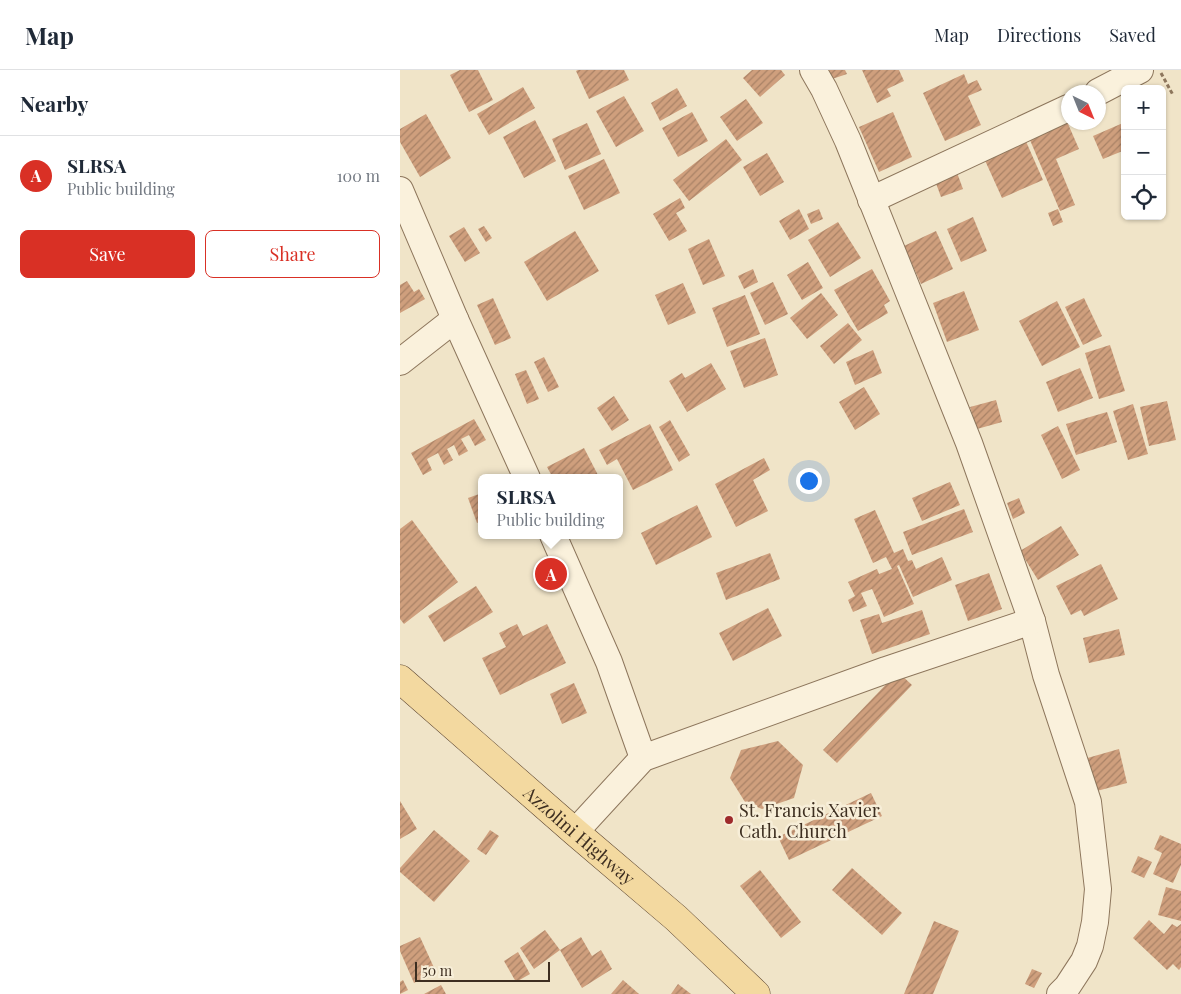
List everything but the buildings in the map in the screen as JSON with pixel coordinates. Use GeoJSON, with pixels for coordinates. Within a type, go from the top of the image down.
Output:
{"type":"FeatureCollection","features":[{"type":"Feature","properties":{"kind":"main road","name":"Azzolini Highway"},"geometry":{"type":"LineString","coordinates":[[400,679],[676,918],[756,994]]}},
{"type":"Feature","properties":{"kind":"street"},"geometry":{"type":"LineString","coordinates":[[813,70],[848,141],[969,443],[1032,621],[1046,675],[1088,802],[1098,888],[1095,922],[1090,946],[1084,960],[1067,987],[1060,994]]}},
{"type":"Feature","properties":{"kind":"street"},"geometry":{"type":"LineString","coordinates":[[1106,88],[1140,70]]}},
{"type":"Feature","properties":{"kind":"street"},"geometry":{"type":"LineString","coordinates":[[871,200],[1061,111]]}},
{"type":"Feature","properties":{"kind":"street"},"geometry":{"type":"LineString","coordinates":[[400,190],[455,319],[525,474]]}},
{"type":"Feature","properties":{"kind":"street"},"geometry":{"type":"LineString","coordinates":[[400,362],[455,319]]}},
{"type":"Feature","properties":{"kind":"street"},"geometry":{"type":"LineString","coordinates":[[555,539],[609,662],[643,758]]}},
{"type":"Feature","properties":{"kind":"street"},"geometry":{"type":"LineString","coordinates":[[575,832],[643,758],[886,670],[1032,621]]}},
{"type":"Feature","properties":{"kind":"path"},"geometry":{"type":"LineString","coordinates":[[1160,70],[1173,95]]}},
{"type":"Feature","properties":{"kind":"place","name":"SLRSA"},"geometry":{"type":"Point","coordinates":[551,574]}},
{"type":"Feature","properties":{"kind":"place","name":"St. Francis Xavier Cath. Church"},"geometry":{"type":"Point","coordinates":[729,820]}}]}
